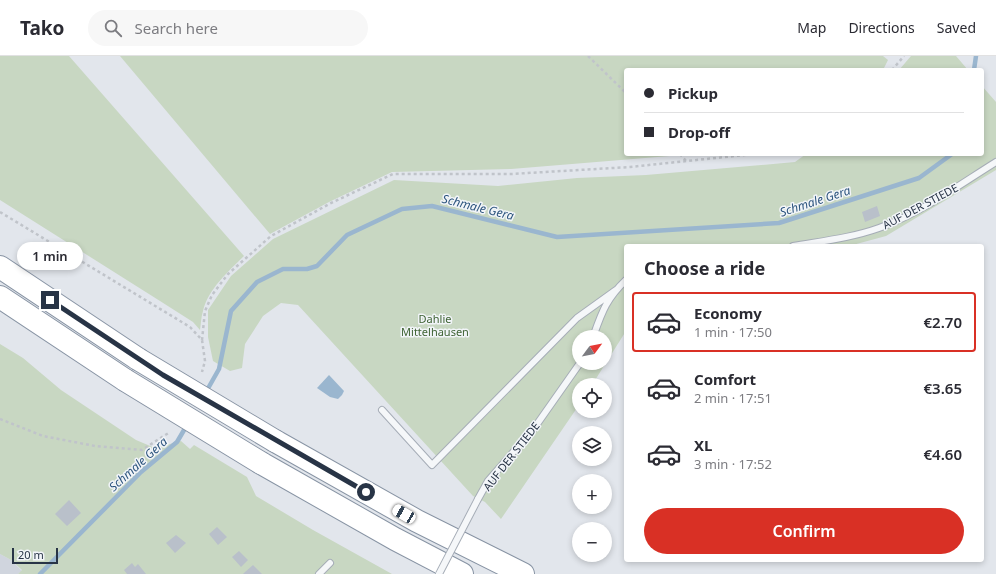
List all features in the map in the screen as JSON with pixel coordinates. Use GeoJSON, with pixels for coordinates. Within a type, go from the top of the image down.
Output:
{"type":"FeatureCollection","features":[{"type":"Feature","properties":{"kind":"highway"},"geometry":{"type":"LineString","coordinates":[[0,267],[138,359],[275,440],[417,521],[523,574]]}},
{"type":"Feature","properties":{"kind":"highway"},"geometry":{"type":"LineString","coordinates":[[0,297],[124,380],[261,463],[395,539],[462,574]]}},
{"type":"Feature","properties":{"kind":"lane","name":"AUF DER STIEDE"},"geometry":{"type":"LineString","coordinates":[[805,244],[855,236],[880,228],[933,201],[996,162]]}},
{"type":"Feature","properties":{"kind":"lane"},"geometry":{"type":"LineString","coordinates":[[595,330],[604,306],[624,282]]}},
{"type":"Feature","properties":{"kind":"lane"},"geometry":{"type":"LineString","coordinates":[[382,410],[432,465],[577,318],[616,290]]}},
{"type":"Feature","properties":{"kind":"lane","name":"AUF DER STIEDE"},"geometry":{"type":"LineString","coordinates":[[439,574],[488,481],[534,427],[575,370]]}},
{"type":"Feature","properties":{"kind":"lane"},"geometry":{"type":"LineString","coordinates":[[319,574],[330,563]]}},
{"type":"Feature","properties":{"kind":"path"},"geometry":{"type":"LineString","coordinates":[[588,56],[624,91]]}},
{"type":"Feature","properties":{"kind":"path"},"geometry":{"type":"LineString","coordinates":[[894,68],[904,56]]}},
{"type":"Feature","properties":{"kind":"path"},"geometry":{"type":"LineString","coordinates":[[682,156],[686,161]]}},
{"type":"Feature","properties":{"kind":"path"},"geometry":{"type":"LineString","coordinates":[[202,372],[204,361],[202,340],[205,311],[212,295],[228,274],[271,236],[331,203],[392,174],[511,174],[630,167],[735,156]]}},
{"type":"Feature","properties":{"kind":"path"},"geometry":{"type":"LineString","coordinates":[[0,212],[190,327],[202,340]]}},
{"type":"Feature","properties":{"kind":"path"},"geometry":{"type":"LineString","coordinates":[[0,419],[43,436],[95,446],[142,450],[170,432]]}},
{"type":"Feature","properties":{"kind":"shaded area"},"geometry":{"type":"Polygon","coordinates":[[[0,554],[11,560],[22,571],[18,574],[0,574],[0,554]]]}},
{"type":"Feature","properties":{"kind":"green space"},"geometry":{"type":"Polygon","coordinates":[[[0,56],[69,56],[244,256],[226,274],[209,295],[202,313],[200,330],[193,322],[0,200],[0,56]]]}},
{"type":"Feature","properties":{"kind":"green space"},"geometry":{"type":"Polygon","coordinates":[[[120,56],[883,56],[888,60],[884,68],[624,68],[624,156],[670,156],[511,169],[392,172],[329,202],[270,234],[120,56]]]}},
{"type":"Feature","properties":{"kind":"green space"},"geometry":{"type":"Polygon","coordinates":[[[911,56],[956,56],[966,68],[901,68],[911,56]]]}},
{"type":"Feature","properties":{"kind":"green space","name":"Dahlie Mittelhausen"},"geometry":{"type":"Polygon","coordinates":[[[984,88],[996,102],[996,170],[886,236],[856,244],[624,244],[624,334],[612,353],[612,330],[572,330],[572,370],[601,370],[596,378],[572,378],[572,415],[501,519],[485,502],[473,496],[298,305],[281,303],[263,316],[245,344],[242,368],[230,371],[213,361],[208,337],[208,310],[231,276],[273,239],[394,180],[498,186],[577,178],[646,175],[795,162],[803,156],[984,156],[984,88]]]}},
{"type":"Feature","properties":{"kind":"green space"},"geometry":{"type":"Polygon","coordinates":[[[0,344],[23,358],[61,390],[136,440],[155,448],[181,441],[190,449],[194,445],[247,477],[256,496],[392,574],[18,574],[22,570],[11,560],[0,554],[0,344]]]}},
{"type":"Feature","properties":{"kind":"water"},"geometry":{"type":"Polygon","coordinates":[[[329,375],[344,391],[338,399],[330,397],[317,388],[329,375]]]}},
{"type":"Feature","properties":{"kind":"building"},"geometry":{"type":"Polygon","coordinates":[[[877,206],[880,216],[865,222],[862,212],[877,206]]]}},
{"type":"Feature","properties":{"kind":"building"},"geometry":{"type":"Polygon","coordinates":[[[69,500],[81,513],[67,526],[55,514],[69,500]]]}},
{"type":"Feature","properties":{"kind":"building"},"geometry":{"type":"Polygon","coordinates":[[[217,527],[227,537],[218,545],[209,534],[217,527]]]}},
{"type":"Feature","properties":{"kind":"building"},"geometry":{"type":"Polygon","coordinates":[[[176,535],[186,543],[175,553],[166,543],[176,535]]]}},
{"type":"Feature","properties":{"kind":"building"},"geometry":{"type":"Polygon","coordinates":[[[239,551],[248,560],[241,567],[232,557],[239,551]]]}},
{"type":"Feature","properties":{"kind":"building"},"geometry":{"type":"Polygon","coordinates":[[[132,563],[135,567],[138,564],[146,574],[127,574],[124,570],[132,563]]]}},
{"type":"Feature","properties":{"kind":"building"},"geometry":{"type":"Polygon","coordinates":[[[253,565],[262,574],[243,574],[245,572],[253,565]]]}},
{"type":"Feature","properties":{"kind":"waterway","name":"Schmale Gera"},"geometry":{"type":"LineString","coordinates":[[974,68],[976,56]]}},
{"type":"Feature","properties":{"kind":"waterway","name":"Schmale Gera"},"geometry":{"type":"LineString","coordinates":[[206,392],[219,369],[231,311],[257,282],[283,269],[307,269],[317,266],[347,235],[402,209],[432,206],[557,237],[779,223],[919,178],[949,156]]}},
{"type":"Feature","properties":{"kind":"waterway","name":"Schmale Gera"},"geometry":{"type":"LineString","coordinates":[[40,574],[141,472],[177,442],[187,425]]}},
{"type":"Feature","properties":{"kind":"route"},"geometry":{"type":"LineString","coordinates":[[50,300],[163,375],[366,492]]}}]}
